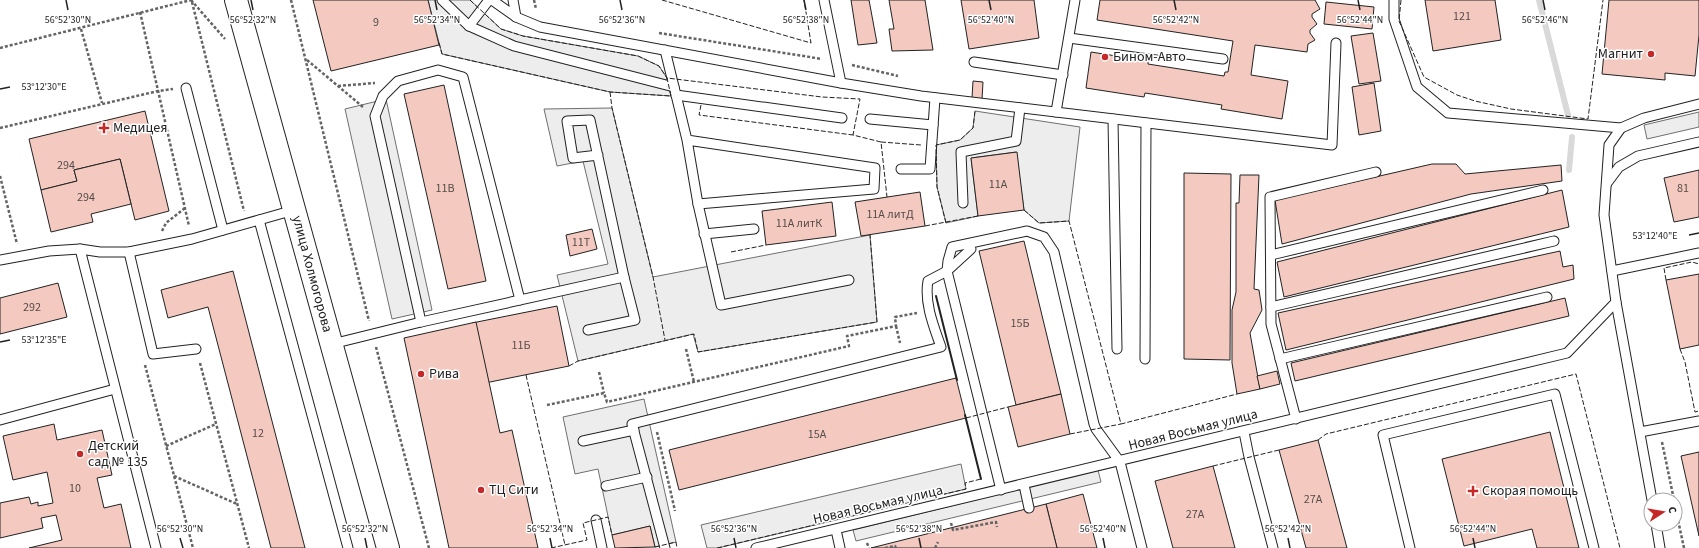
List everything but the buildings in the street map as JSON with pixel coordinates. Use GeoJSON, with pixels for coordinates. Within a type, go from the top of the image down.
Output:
{"type":"FeatureCollection","features":[{"type":"Feature","properties":{"kind":"main road","name":"улица Холмогорова"},"geometry":{"type":"LineString","coordinates":[[236,0],[388,548]]}},
{"type":"Feature","properties":{"kind":"lane"},"geometry":{"type":"LineString","coordinates":[[442,0],[469,26],[514,46],[675,91],[842,118]]}},
{"type":"Feature","properties":{"kind":"lane"},"geometry":{"type":"LineString","coordinates":[[469,26],[490,0],[516,17],[540,27],[841,83],[935,98],[1332,145],[1336,43]]}},
{"type":"Feature","properties":{"kind":"lane"},"geometry":{"type":"LineString","coordinates":[[513,0],[516,17]]}},
{"type":"Feature","properties":{"kind":"lane"},"geometry":{"type":"LineString","coordinates":[[824,0],[841,83]]}},
{"type":"Feature","properties":{"kind":"lane"},"geometry":{"type":"LineString","coordinates":[[1056,112],[1076,0]]}},
{"type":"Feature","properties":{"kind":"lane"},"geometry":{"type":"LineString","coordinates":[[1394,0],[1394,19],[1416,87],[1448,114],[1621,128],[1644,118],[1699,104]]}},
{"type":"Feature","properties":{"kind":"lane"},"geometry":{"type":"LineString","coordinates":[[1069,38],[1223,59]]}},
{"type":"Feature","properties":{"kind":"lane"},"geometry":{"type":"LineString","coordinates":[[666,50],[687,140],[698,204],[720,305],[849,280]]}},
{"type":"Feature","properties":{"kind":"lane"},"geometry":{"type":"LineString","coordinates":[[974,62],[1063,75]]}},
{"type":"Feature","properties":{"kind":"lane"},"geometry":{"type":"LineString","coordinates":[[421,322],[375,116],[383,96],[398,81],[438,70],[463,77],[520,300]]}},
{"type":"Feature","properties":{"kind":"lane"},"geometry":{"type":"LineString","coordinates":[[186,88],[223,230]]}},
{"type":"Feature","properties":{"kind":"lane"},"geometry":{"type":"LineString","coordinates":[[901,169],[930,169],[935,98]]}},
{"type":"Feature","properties":{"kind":"lane"},"geometry":{"type":"LineString","coordinates":[[962,204],[961,152],[1016,141],[1020,108]]}},
{"type":"Feature","properties":{"kind":"lane"},"geometry":{"type":"LineString","coordinates":[[870,118],[933,125]]}},
{"type":"Feature","properties":{"kind":"lane"},"geometry":{"type":"LineString","coordinates":[[1113,119],[1117,349]]}},
{"type":"Feature","properties":{"kind":"lane"},"geometry":{"type":"LineString","coordinates":[[588,330],[635,320],[624,277],[598,156],[590,120],[567,121],[573,158],[598,156]]}},
{"type":"Feature","properties":{"kind":"lane"},"geometry":{"type":"LineString","coordinates":[[1145,359],[1146,123]]}},
{"type":"Feature","properties":{"kind":"lane"},"geometry":{"type":"LineString","coordinates":[[1621,128],[1609,145],[1604,215],[1616,302],[1651,492]]}},
{"type":"Feature","properties":{"kind":"lane"},"geometry":{"type":"LineString","coordinates":[[687,140],[875,168],[874,189],[698,204]]}},
{"type":"Feature","properties":{"kind":"lane"},"geometry":{"type":"LineString","coordinates":[[1607,183],[1619,167],[1638,156],[1699,142]]}},
{"type":"Feature","properties":{"kind":"lane"},"geometry":{"type":"LineString","coordinates":[[1296,419],[1271,324],[1270,197],[1376,172]]}},
{"type":"Feature","properties":{"kind":"lane"},"geometry":{"type":"LineString","coordinates":[[1271,255],[1543,190]]}},
{"type":"Feature","properties":{"kind":"lane"},"geometry":{"type":"LineString","coordinates":[[0,260],[48,251],[80,249],[100,252],[129,252],[192,239],[294,210]]}},
{"type":"Feature","properties":{"kind":"lane"},"geometry":{"type":"LineString","coordinates":[[259,220],[348,548]]}},
{"type":"Feature","properties":{"kind":"lane"},"geometry":{"type":"LineString","coordinates":[[704,234],[754,229]]}},
{"type":"Feature","properties":{"kind":"lane"},"geometry":{"type":"LineString","coordinates":[[1002,490],[947,271],[952,247],[1027,231],[1044,237],[1054,252],[1096,429],[1120,462],[1142,548]]}},
{"type":"Feature","properties":{"kind":"lane"},"geometry":{"type":"LineString","coordinates":[[1271,307],[1554,241]]}},
{"type":"Feature","properties":{"kind":"lane"},"geometry":{"type":"LineString","coordinates":[[80,249],[156,548]]}},
{"type":"Feature","properties":{"kind":"lane"},"geometry":{"type":"LineString","coordinates":[[665,548],[632,424],[941,347],[926,291],[928,282],[947,271],[972,249]]}},
{"type":"Feature","properties":{"kind":"lane"},"geometry":{"type":"LineString","coordinates":[[129,252],[153,354],[196,349]]}},
{"type":"Feature","properties":{"kind":"lane"},"geometry":{"type":"LineString","coordinates":[[1612,271],[1699,253]]}},
{"type":"Feature","properties":{"kind":"lane"},"geometry":{"type":"LineString","coordinates":[[331,344],[421,322],[624,277]]}},
{"type":"Feature","properties":{"kind":"lane"},"geometry":{"type":"LineString","coordinates":[[1280,359],[1547,297]]}},
{"type":"Feature","properties":{"kind":"lane","name":"Новая Восьмая улица"},"geometry":{"type":"LineString","coordinates":[[756,548],[1120,462],[1567,353],[1616,302]]}},
{"type":"Feature","properties":{"kind":"lane"},"geometry":{"type":"LineString","coordinates":[[0,420],[115,389]]}},
{"type":"Feature","properties":{"kind":"lane"},"geometry":{"type":"LineString","coordinates":[[1410,548],[1383,436],[1555,394],[1594,548]]}},
{"type":"Feature","properties":{"kind":"lane"},"geometry":{"type":"LineString","coordinates":[[1640,432],[1699,421]]}},
{"type":"Feature","properties":{"kind":"lane"},"geometry":{"type":"LineString","coordinates":[[583,441],[634,430]]}},
{"type":"Feature","properties":{"kind":"lane"},"geometry":{"type":"LineString","coordinates":[[1244,432],[1249,457],[1273,548]]}},
{"type":"Feature","properties":{"kind":"lane"},"geometry":{"type":"LineString","coordinates":[[606,486],[647,477]]}},
{"type":"Feature","properties":{"kind":"lane"},"geometry":{"type":"LineString","coordinates":[[1024,484],[1029,508]]}},
{"type":"Feature","properties":{"kind":"lane"},"geometry":{"type":"LineString","coordinates":[[596,520],[602,548]]}},
{"type":"Feature","properties":{"kind":"lane"},"geometry":{"type":"LineString","coordinates":[[836,530],[840,548]]}},
{"type":"Feature","properties":{"kind":"lane"},"geometry":{"type":"LineString","coordinates":[[1657,532],[1660,548]]}},
{"type":"Feature","properties":{"kind":"path"},"geometry":{"type":"LineString","coordinates":[[0,48],[191,0]]}},
{"type":"Feature","properties":{"kind":"path"},"geometry":{"type":"LineString","coordinates":[[291,0],[372,334],[429,548]]}},
{"type":"Feature","properties":{"kind":"path"},"geometry":{"type":"LineString","coordinates":[[530,9],[537,13]]}},
{"type":"Feature","properties":{"kind":"path"},"geometry":{"type":"LineString","coordinates":[[140,12],[192,239]]}},
{"type":"Feature","properties":{"kind":"path"},"geometry":{"type":"LineString","coordinates":[[81,28],[102,103]]}},
{"type":"Feature","properties":{"kind":"path"},"geometry":{"type":"LineString","coordinates":[[655,32],[836,61],[901,77]]}},
{"type":"Feature","properties":{"kind":"path"},"geometry":{"type":"LineString","coordinates":[[306,59],[375,116]]}},
{"type":"Feature","properties":{"kind":"path"},"geometry":{"type":"LineString","coordinates":[[337,86],[398,81]]}},
{"type":"Feature","properties":{"kind":"path"},"geometry":{"type":"LineString","coordinates":[[0,128],[102,103],[158,91],[186,88]]}},
{"type":"Feature","properties":{"kind":"path"},"geometry":{"type":"LineString","coordinates":[[0,176],[20,256]]}},
{"type":"Feature","properties":{"kind":"path"},"geometry":{"type":"LineString","coordinates":[[154,247],[166,223],[185,208]]}},
{"type":"Feature","properties":{"kind":"path"},"geometry":{"type":"LineString","coordinates":[[599,372],[607,402],[849,346],[847,336],[896,326],[895,317],[930,310]]}},
{"type":"Feature","properties":{"kind":"path"},"geometry":{"type":"LineString","coordinates":[[196,349],[249,548]]}},
{"type":"Feature","properties":{"kind":"path"},"geometry":{"type":"LineString","coordinates":[[686,349],[694,382]]}},
{"type":"Feature","properties":{"kind":"path"},"geometry":{"type":"LineString","coordinates":[[153,354],[145,365],[193,548]]}},
{"type":"Feature","properties":{"kind":"path"},"geometry":{"type":"LineString","coordinates":[[547,405],[604,393]]}},
{"type":"Feature","properties":{"kind":"path"},"geometry":{"type":"LineString","coordinates":[[166,446],[216,424]]}},
{"type":"Feature","properties":{"kind":"path"},"geometry":{"type":"LineString","coordinates":[[656,428],[675,511]]}},
{"type":"Feature","properties":{"kind":"path"},"geometry":{"type":"LineString","coordinates":[[1659,429],[1672,492]]}},
{"type":"Feature","properties":{"kind":"path"},"geometry":{"type":"LineString","coordinates":[[174,476],[237,504]]}},
{"type":"Feature","properties":{"kind":"path"},"geometry":{"type":"LineString","coordinates":[[951,522],[953,530],[996,522],[997,527]]}},
{"type":"Feature","properties":{"kind":"path"},"geometry":{"type":"LineString","coordinates":[[1681,532],[1684,548]]}},
{"type":"Feature","properties":{"kind":"path"},"geometry":{"type":"LineString","coordinates":[[867,542],[869,548]]}},
{"type":"Feature","properties":{"kind":"path"},"geometry":{"type":"LineString","coordinates":[[935,548],[938,542]]}},
{"type":"Feature","properties":{"kind":"path"},"geometry":{"type":"LineString","coordinates":[[885,548],[895,546],[896,548]]}},
{"type":"Feature","properties":{"kind":"shaded area"},"geometry":{"type":"Polygon","coordinates":[[[428,0],[470,0],[501,29],[523,36],[638,56],[659,66],[667,78],[671,96],[610,92],[442,54],[428,0]]]}},
{"type":"Feature","properties":{"kind":"shaded area"},"geometry":{"type":"Polygon","coordinates":[[[386,99],[432,310],[392,319],[345,109],[386,99]]]}},
{"type":"Feature","properties":{"kind":"shaded area"},"geometry":{"type":"Polygon","coordinates":[[[612,108],[653,277],[870,235],[877,322],[698,352],[693,334],[578,361],[557,275],[608,264],[583,161],[557,166],[544,109],[612,108]]]}},
{"type":"Feature","properties":{"kind":"shaded area"},"geometry":{"type":"Polygon","coordinates":[[[975,111],[1080,127],[1069,221],[1039,223],[1024,210],[1016,152],[971,158],[978,216],[946,223],[937,187],[936,145],[960,140],[973,128],[975,111]]]}},
{"type":"Feature","properties":{"kind":"shaded area"},"geometry":{"type":"Polygon","coordinates":[[[1699,112],[1699,127],[1647,139],[1644,125],[1699,112]]]}},
{"type":"Feature","properties":{"kind":"shaded area"},"geometry":{"type":"Polygon","coordinates":[[[644,399],[676,542],[655,547],[650,526],[612,535],[598,469],[575,474],[563,417],[644,399]]]}},
{"type":"Feature","properties":{"kind":"shaded area"},"geometry":{"type":"Polygon","coordinates":[[[961,464],[966,489],[718,548],[707,548],[701,525],[961,464]]]}},
{"type":"Feature","properties":{"kind":"shaded area"},"geometry":{"type":"Polygon","coordinates":[[[1098,470],[1101,482],[856,541],[853,530],[1098,470]]]}},
{"type":"Feature","properties":{"kind":"waterway"},"geometry":{"type":"LineString","coordinates":[[1539,0],[1568,115]]}},
{"type":"Feature","properties":{"kind":"waterway"},"geometry":{"type":"LineString","coordinates":[[1569,170],[1572,137]]}},
{"type":"Feature","properties":{"kind":"fence"},"geometry":{"type":"LineString","coordinates":[[470,0],[501,29],[523,36],[638,56],[659,66],[667,78]]}},
{"type":"Feature","properties":{"kind":"fence"},"geometry":{"type":"LineString","coordinates":[[662,0],[811,43],[804,0]]}},
{"type":"Feature","properties":{"kind":"fence"},"geometry":{"type":"LineString","coordinates":[[1401,0],[1399,21],[1424,77],[1457,95],[1475,101],[1511,109],[1588,119],[1603,0]]}},
{"type":"Feature","properties":{"kind":"fence"},"geometry":{"type":"LineString","coordinates":[[439,43],[442,54],[610,92],[671,96],[667,78],[822,97],[860,99],[853,135],[881,142],[887,197]]}},
{"type":"Feature","properties":{"kind":"fence"},"geometry":{"type":"LineString","coordinates":[[610,92],[612,108],[653,277],[665,340]]}},
{"type":"Feature","properties":{"kind":"fence"},"geometry":{"type":"LineString","coordinates":[[701,105],[699,115],[853,135]]}},
{"type":"Feature","properties":{"kind":"fence"},"geometry":{"type":"LineString","coordinates":[[946,223],[937,187],[936,145],[960,140],[973,128],[975,111]]}},
{"type":"Feature","properties":{"kind":"fence"},"geometry":{"type":"LineString","coordinates":[[881,142],[921,145]]}},
{"type":"Feature","properties":{"kind":"fence"},"geometry":{"type":"LineString","coordinates":[[1024,210],[1039,223],[1069,221],[1121,424],[1237,394]]}},
{"type":"Feature","properties":{"kind":"fence"},"geometry":{"type":"LineString","coordinates":[[925,226],[978,216]]}},
{"type":"Feature","properties":{"kind":"fence"},"geometry":{"type":"LineString","coordinates":[[569,366],[578,361],[694,334],[698,352],[877,322],[870,235]]}},
{"type":"Feature","properties":{"kind":"fence"},"geometry":{"type":"LineString","coordinates":[[731,252],[766,245]]}},
{"type":"Feature","properties":{"kind":"fence"},"geometry":{"type":"LineString","coordinates":[[1666,280],[1664,268],[1692,262],[1699,264]]}},
{"type":"Feature","properties":{"kind":"fence"},"geometry":{"type":"LineString","coordinates":[[1680,349],[1685,362],[1695,412],[1699,411]]}},
{"type":"Feature","properties":{"kind":"fence"},"geometry":{"type":"LineString","coordinates":[[1318,440],[1326,434],[1576,374],[1620,548]]}},
{"type":"Feature","properties":{"kind":"fence"},"geometry":{"type":"LineString","coordinates":[[526,375],[565,545]]}},
{"type":"Feature","properties":{"kind":"fence"},"geometry":{"type":"LineString","coordinates":[[966,418],[1008,407]]}},
{"type":"Feature","properties":{"kind":"fence"},"geometry":{"type":"LineString","coordinates":[[1070,434],[1121,424]]}},
{"type":"Feature","properties":{"kind":"fence"},"geometry":{"type":"LineString","coordinates":[[1213,466],[1279,450]]}},
{"type":"Feature","properties":{"kind":"fence"},"geometry":{"type":"LineString","coordinates":[[717,548],[966,489],[965,483],[981,479]]}},
{"type":"Feature","properties":{"kind":"fence"},"geometry":{"type":"LineString","coordinates":[[551,548],[587,540],[583,523],[608,517],[612,535]]}},
{"type":"Feature","properties":{"kind":"fence"},"geometry":{"type":"LineString","coordinates":[[655,547],[676,542],[677,548]]}},
{"type":"Feature","properties":{"kind":"wall"},"geometry":{"type":"LineString","coordinates":[[936,296],[957,380]]}},
{"type":"Feature","properties":{"kind":"wall"},"geometry":{"type":"LineString","coordinates":[[965,415],[981,479]]}},
{"type":"Feature","properties":{"kind":"place","name":"Магнит"},"geometry":{"type":"Point","coordinates":[1651,54]}},
{"type":"Feature","properties":{"kind":"place","name":"Бином-Авто"},"geometry":{"type":"Point","coordinates":[1105,57]}},
{"type":"Feature","properties":{"kind":"place","name":"Медицея"},"geometry":{"type":"Point","coordinates":[104,128]}},
{"type":"Feature","properties":{"kind":"place","name":"Рива"},"geometry":{"type":"Point","coordinates":[421,374]}},
{"type":"Feature","properties":{"kind":"place","name":"Детский сад № 135"},"geometry":{"type":"Point","coordinates":[80,454]}},
{"type":"Feature","properties":{"kind":"place","name":"ТЦ Сити"},"geometry":{"type":"Point","coordinates":[481,490]}},
{"type":"Feature","properties":{"kind":"place","name":"Скорая помощь"},"geometry":{"type":"Point","coordinates":[1473,491]}}]}
